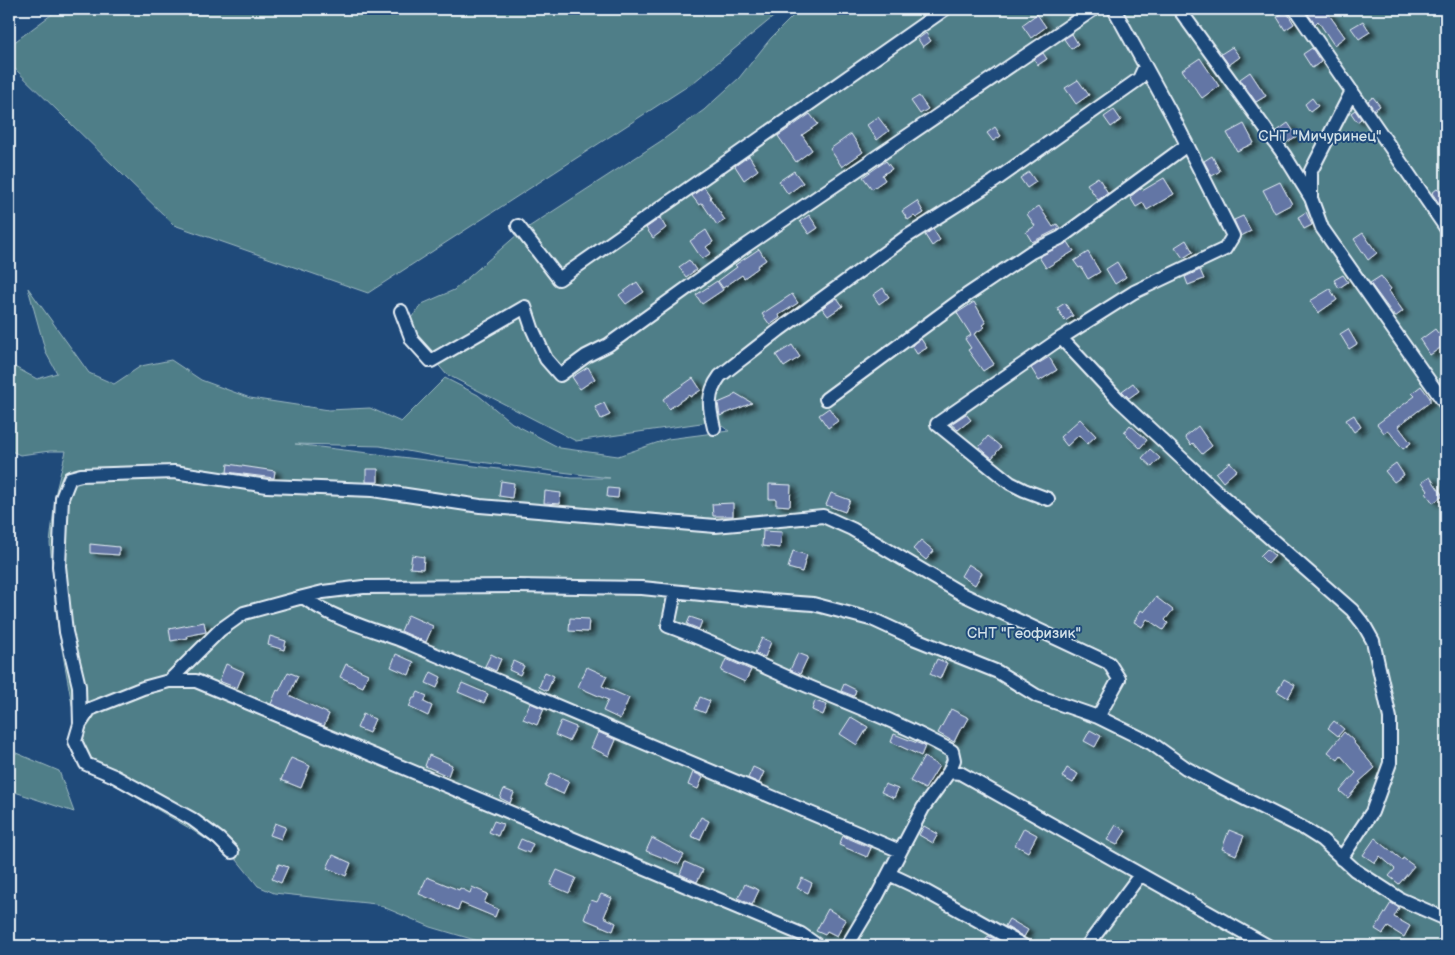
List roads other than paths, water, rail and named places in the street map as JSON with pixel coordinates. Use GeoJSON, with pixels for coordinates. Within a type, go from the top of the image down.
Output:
{"type":"FeatureCollection","features":[{"type":"Feature","properties":{"kind":"street"},"geometry":{"type":"LineString","coordinates":[[518,226],[559,278],[946,9]]}},
{"type":"Feature","properties":{"kind":"street"},"geometry":{"type":"LineString","coordinates":[[402,311],[412,340],[432,361],[525,307],[546,359],[560,376],[586,356],[608,345],[747,245],[1094,9]]}},
{"type":"Feature","properties":{"kind":"street"},"geometry":{"type":"LineString","coordinates":[[1048,499],[1010,483],[937,424],[1061,338],[1134,292],[1225,249],[1233,236],[1187,145],[1114,9]]}},
{"type":"Feature","properties":{"kind":"street"},"geometry":{"type":"LineString","coordinates":[[1179,9],[1285,156],[1311,198],[1322,228],[1446,405]]}},
{"type":"Feature","properties":{"kind":"street"},"geometry":{"type":"LineString","coordinates":[[1295,9],[1446,228]]}},
{"type":"Feature","properties":{"kind":"street"},"geometry":{"type":"LineString","coordinates":[[714,428],[708,407],[713,386],[720,376],[778,330],[906,237],[993,182],[1139,79],[1145,66]]}},
{"type":"Feature","properties":{"kind":"street"},"geometry":{"type":"LineString","coordinates":[[1311,198],[1311,171],[1352,91]]}},
{"type":"Feature","properties":{"kind":"street"},"geometry":{"type":"LineString","coordinates":[[826,399],[967,296],[1032,252],[1060,238],[1187,145]]}},
{"type":"Feature","properties":{"kind":"street"},"geometry":{"type":"LineString","coordinates":[[1061,338],[1126,407],[1221,495],[1352,610],[1364,624],[1373,641],[1390,718],[1390,764],[1372,812],[1342,859]]}},
{"type":"Feature","properties":{"kind":"street"},"geometry":{"type":"LineString","coordinates":[[232,852],[219,839],[192,819],[114,776],[86,764],[75,741],[80,724],[80,686],[66,632],[59,566],[62,498],[70,478],[81,475],[174,472],[267,486],[374,490],[480,506],[715,526],[823,516],[852,529],[964,595],[1109,663],[1119,679],[1098,717]]}},
{"type":"Feature","properties":{"kind":"street"},"geometry":{"type":"LineString","coordinates":[[168,681],[220,630],[244,613],[323,592],[363,587],[517,586],[642,588],[813,604],[874,620],[913,638],[998,672],[1037,696],[1098,717],[1151,743],[1186,768],[1322,840],[1355,870],[1400,899],[1446,919]]}},
{"type":"Feature","properties":{"kind":"street"},"geometry":{"type":"LineString","coordinates":[[675,592],[668,626],[706,640],[928,738],[952,751],[954,760],[949,772],[923,808],[877,896],[847,946]]}},
{"type":"Feature","properties":{"kind":"street"},"geometry":{"type":"LineString","coordinates":[[302,597],[312,604],[351,622],[401,640],[900,851]]}},
{"type":"Feature","properties":{"kind":"street"},"geometry":{"type":"LineString","coordinates":[[80,724],[90,709],[144,688],[168,681],[196,681],[801,934],[818,946]]}},
{"type":"Feature","properties":{"kind":"street"},"geometry":{"type":"LineString","coordinates":[[949,772],[960,773],[1268,946]]}},
{"type":"Feature","properties":{"kind":"street"},"geometry":{"type":"LineString","coordinates":[[889,874],[923,890],[1024,946]]}},
{"type":"Feature","properties":{"kind":"street"},"geometry":{"type":"LineString","coordinates":[[1087,946],[1140,875]]}},
{"type":"Feature","properties":{"kind":"park label","name":"СНТ \"Мичуринец\""},"geometry":{"type":"Point","coordinates":[1320,136]}},
{"type":"Feature","properties":{"kind":"park label","name":"СНТ \"Геофизик\""},"geometry":{"type":"Point","coordinates":[1024,633]}}]}
